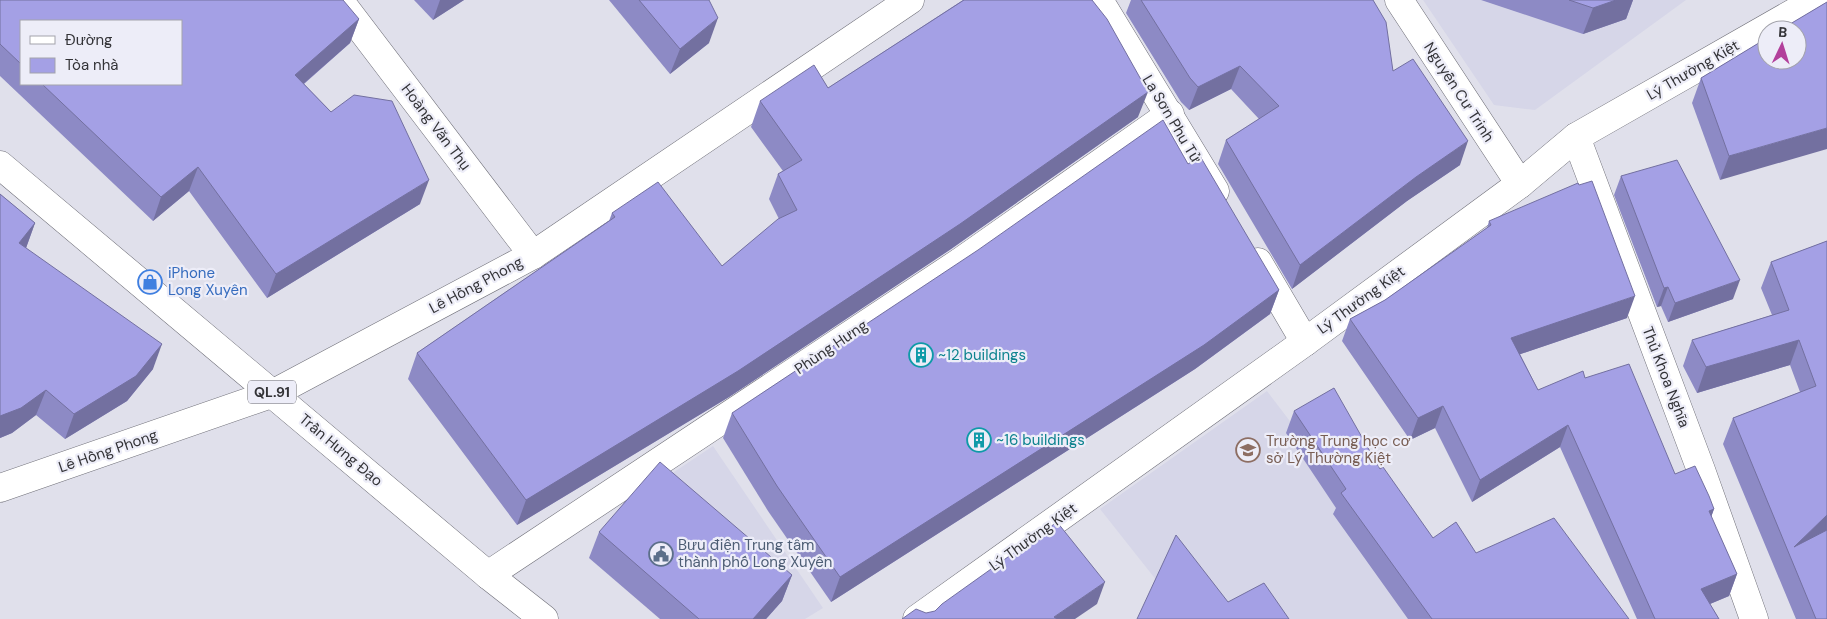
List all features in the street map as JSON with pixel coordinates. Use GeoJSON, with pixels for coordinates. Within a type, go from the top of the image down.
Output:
{"type":"FeatureCollection","features":[{"type":"Feature","properties":{"kind":"main road","name":"Hoàng Văn Thụ"},"geometry":{"type":"LineString","coordinates":[[339,0],[533,255]]}},
{"type":"Feature","properties":{"kind":"main road","name":"Lê Hồng Phong"},"geometry":{"type":"LineString","coordinates":[[0,488],[274,393],[533,255],[910,0]]}},
{"type":"Feature","properties":{"kind":"main road","name":"La Sơn Phu Tử"},"geometry":{"type":"LineString","coordinates":[[1099,0],[1230,215]]}},
{"type":"Feature","properties":{"kind":"main road","name":"Nguyễn Cư Trinh"},"geometry":{"type":"LineString","coordinates":[[1399,0],[1520,184]]}},
{"type":"Feature","properties":{"kind":"main road","name":"Lý Thường Kiệt"},"geometry":{"type":"LineString","coordinates":[[918,619],[1305,342],[1520,184],[1576,137],[1816,0]]}},
{"type":"Feature","properties":{"kind":"main road","name":"Phùng Hưng"},"geometry":{"type":"LineString","coordinates":[[488,575],[960,262],[1170,114]]}},
{"type":"Feature","properties":{"kind":"main road","name":"Thủ Khoa Nghĩa"},"geometry":{"type":"LineString","coordinates":[[1576,137],[1701,470],[1754,619]]}},
{"type":"Feature","properties":{"kind":"main road","name":"Trần Hưng Đạo"},"geometry":{"type":"LineString","coordinates":[[0,165],[274,393],[488,575],[544,619]]}},
{"type":"Feature","properties":{"kind":"main road"},"geometry":{"type":"LineString","coordinates":[[1245,240],[1305,342]]}},
{"type":"Feature","properties":{"kind":"shaded area"},"geometry":{"type":"Polygon","coordinates":[[[1423,0],[1686,0],[1535,110],[1494,105],[1423,0]]]}},
{"type":"Feature","properties":{"kind":"shaded area","name":"Trường Trung học cơ sở Lý Thường Kiệt"},"geometry":{"type":"Polygon","coordinates":[[[1267,391],[1441,619],[1187,619],[1100,509],[1267,391]]]}},
{"type":"Feature","properties":{"kind":"shaded area"},"geometry":{"type":"Polygon","coordinates":[[[713,446],[823,608],[805,619],[660,619],[650,488],[713,446]]]}},
{"type":"Feature","properties":{"kind":"building"},"geometry":{"type":"Polygon","coordinates":[[[0,0],[343,0],[359,19],[295,75],[331,112],[354,95],[392,101],[429,180],[276,274],[198,167],[161,197],[43,85],[182,85],[182,20],[20,20],[20,63],[0,44],[0,0]]]}},
{"type":"Feature","properties":{"kind":"building"},"geometry":{"type":"Polygon","coordinates":[[[639,0],[709,0],[718,18],[680,49],[639,0]]]}},
{"type":"Feature","properties":{"kind":"building"},"geometry":{"type":"Polygon","coordinates":[[[964,0],[1092,0],[1107,19],[1148,92],[960,224],[738,371],[526,500],[417,353],[615,217],[612,213],[658,182],[722,266],[778,219],[797,210],[778,174],[802,160],[760,101],[814,65],[828,88],[964,0]]]}},
{"type":"Feature","properties":{"kind":"building"},"geometry":{"type":"Polygon","coordinates":[[[1141,0],[1373,0],[1386,22],[1393,71],[1413,59],[1468,141],[1416,177],[1300,265],[1226,140],[1279,106],[1240,66],[1198,87],[1190,78],[1141,0]]]}},
{"type":"Feature","properties":{"kind":"building"},"geometry":{"type":"Polygon","coordinates":[[[1569,0],[1616,0],[1593,8],[1569,0]]]}},
{"type":"Feature","properties":{"kind":"building"},"geometry":{"type":"Polygon","coordinates":[[[1827,2],[1827,128],[1729,156],[1701,78],[1757,44],[1757,70],[1807,70],[1807,20],[1797,20],[1827,2]]]}},
{"type":"Feature","properties":{"kind":"building"},"geometry":{"type":"Polygon","coordinates":[[[1163,120],[1188,164],[1200,156],[1279,290],[1204,345],[840,577],[777,486],[732,413],[978,250],[1163,120]]]}},
{"type":"Feature","properties":{"kind":"building"},"geometry":{"type":"Polygon","coordinates":[[[1677,160],[1740,280],[1675,303],[1668,287],[1664,288],[1621,176],[1677,160]]]}},
{"type":"Feature","properties":{"kind":"building"},"geometry":{"type":"Polygon","coordinates":[[[1592,181],[1635,296],[1511,338],[1538,390],[1583,371],[1585,378],[1629,364],[1675,474],[1695,466],[1714,509],[1709,511],[1737,574],[1701,589],[1719,619],[1655,619],[1568,425],[1480,480],[1443,406],[1418,418],[1350,319],[1385,300],[1491,225],[1489,221],[1578,183],[1579,185],[1592,181]]]}},
{"type":"Feature","properties":{"kind":"building"},"geometry":{"type":"Polygon","coordinates":[[[0,194],[35,223],[19,243],[162,344],[136,376],[74,414],[46,390],[21,408],[0,416],[0,194]]]}},
{"type":"Feature","properties":{"kind":"building"},"geometry":{"type":"Polygon","coordinates":[[[1827,241],[1827,515],[1794,547],[1827,530],[1827,619],[1816,619],[1733,418],[1816,386],[1799,340],[1706,367],[1692,340],[1789,310],[1771,262],[1827,241]]]}},
{"type":"Feature","properties":{"kind":"building"},"geometry":{"type":"Polygon","coordinates":[[[1334,388],[1380,469],[1383,467],[1433,538],[1456,522],[1476,553],[1554,518],[1629,619],[1432,619],[1341,493],[1346,489],[1294,411],[1334,388]]]}},
{"type":"Feature","properties":{"kind":"building","name":"Bưu điện Trung tâm thành phố Long Xuyên"},"geometry":{"type":"Polygon","coordinates":[[[660,462],[792,575],[753,619],[699,619],[599,532],[660,462]]]}},
{"type":"Feature","properties":{"kind":"building"},"geometry":{"type":"Polygon","coordinates":[[[1057,522],[1105,582],[1054,617],[1057,619],[902,619],[916,609],[926,613],[935,611],[942,604],[1057,522]]]}},
{"type":"Feature","properties":{"kind":"building"},"geometry":{"type":"Polygon","coordinates":[[[1176,535],[1228,602],[1264,583],[1289,619],[1137,619],[1176,535]]]}},
{"type":"Feature","properties":{"kind":"place","name":"iPhone Long Xuyên"},"geometry":{"type":"Point","coordinates":[150,282]}},
{"type":"Feature","properties":{"kind":"place","name":"~12 buildings"},"geometry":{"type":"Point","coordinates":[921,355]}},
{"type":"Feature","properties":{"kind":"place","name":"~16 buildings"},"geometry":{"type":"Point","coordinates":[979,440]}},
{"type":"Feature","properties":{"kind":"place","name":"Trường Trung học cơ sở Lý Thường Kiệt"},"geometry":{"type":"Point","coordinates":[1248,450]}},
{"type":"Feature","properties":{"kind":"place","name":"Bưu điện Trung tâm thành phố Long Xuyên"},"geometry":{"type":"Point","coordinates":[661,554]}}]}
